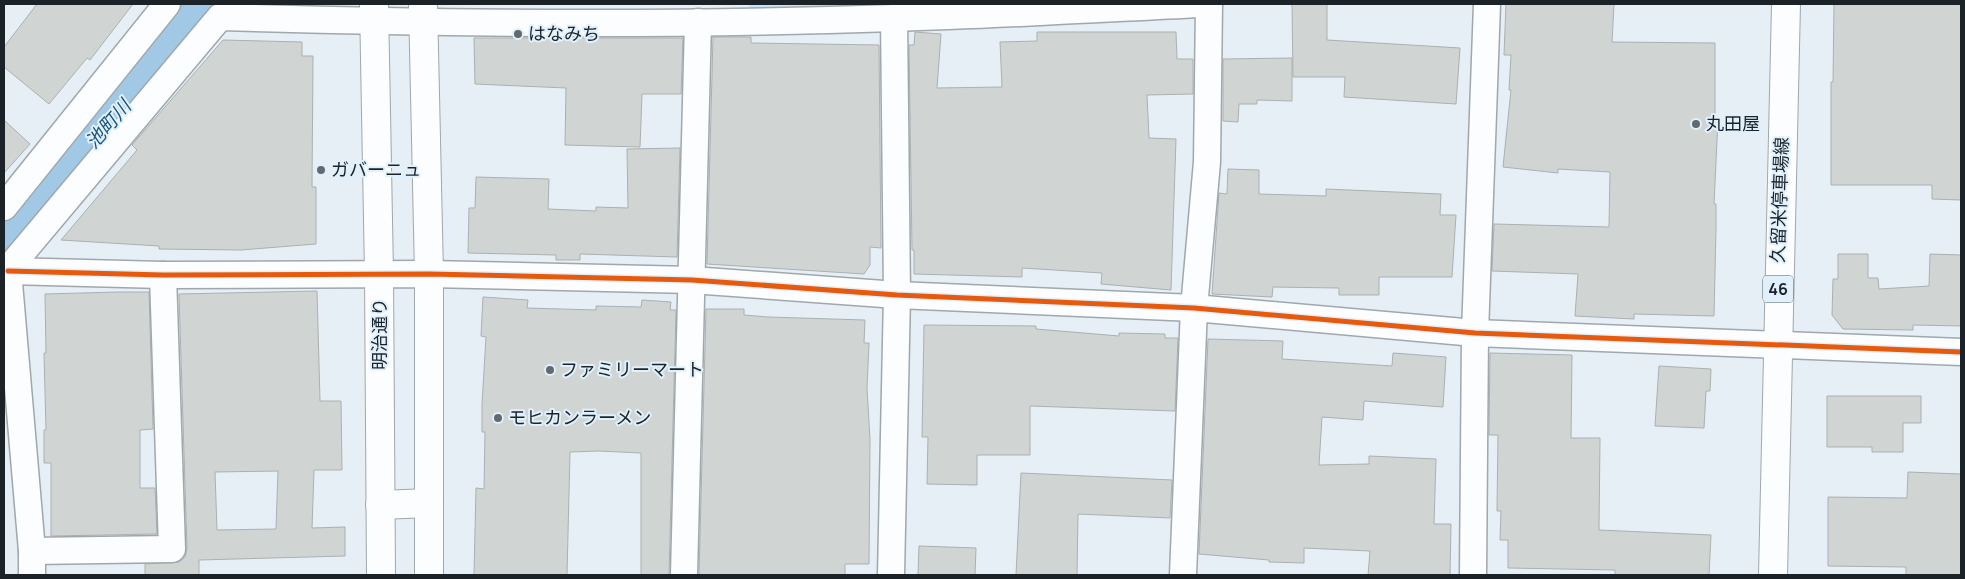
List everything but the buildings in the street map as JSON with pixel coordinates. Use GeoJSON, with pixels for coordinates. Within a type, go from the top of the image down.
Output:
{"type":"FeatureCollection","features":[{"type":"Feature","properties":{"kind":"main road","name":"久留米停車場線"},"geometry":{"type":"LineString","coordinates":[[1773,575],[1776,344],[1786,4]]}},
{"type":"Feature","properties":{"kind":"main road","name":"明治通り"},"geometry":{"type":"LineString","coordinates":[[373,13],[379,274],[381,575]]}},
{"type":"Feature","properties":{"kind":"main road"},"geometry":{"type":"LineString","coordinates":[[423,14],[429,274],[429,575]]}},
{"type":"Feature","properties":{"kind":"main road"},"geometry":{"type":"LineString","coordinates":[[380,505],[429,503]]}},
{"type":"Feature","properties":{"kind":"street"},"geometry":{"type":"LineString","coordinates":[[4,207],[167,4]]}},
{"type":"Feature","properties":{"kind":"street"},"geometry":{"type":"LineString","coordinates":[[163,275],[172,548],[32,563],[6,272],[220,17],[373,13],[698,22],[894,18],[1200,4]]}},
{"type":"Feature","properties":{"kind":"street"},"geometry":{"type":"LineString","coordinates":[[1184,575],[1194,308],[1207,162],[1208,4]]}},
{"type":"Feature","properties":{"kind":"street"},"geometry":{"type":"LineString","coordinates":[[1473,575],[1475,333],[1487,4]]}},
{"type":"Feature","properties":{"kind":"street"},"geometry":{"type":"LineString","coordinates":[[891,575],[897,295],[894,18]]}},
{"type":"Feature","properties":{"kind":"street"},"geometry":{"type":"LineString","coordinates":[[684,575],[698,22]]}},
{"type":"Feature","properties":{"kind":"street"},"geometry":{"type":"LineString","coordinates":[[6,272],[163,275],[429,274],[692,280],[897,295],[1194,308],[1475,333],[1961,352]]}},
{"type":"Feature","properties":{"kind":"shaded area"},"geometry":{"type":"Polygon","coordinates":[[[749,4],[933,4],[749,11],[749,4]]]}},
{"type":"Feature","properties":{"kind":"waterway","name":"池町川"},"geometry":{"type":"LineString","coordinates":[[4,245],[213,4]]}},
{"type":"Feature","properties":{"kind":"cycle path"},"geometry":{"type":"LineString","coordinates":[[8,271],[163,275],[429,274],[692,280],[897,295],[1194,308],[1475,333],[1961,352]]}},
{"type":"Feature","properties":{"kind":"place","name":"はなみち"},"geometry":{"type":"Point","coordinates":[518,34]}},
{"type":"Feature","properties":{"kind":"place","name":"丸田屋"},"geometry":{"type":"Point","coordinates":[1696,124]}},
{"type":"Feature","properties":{"kind":"place","name":"ガバーニュ"},"geometry":{"type":"Point","coordinates":[321,170]}},
{"type":"Feature","properties":{"kind":"place","name":"ファミリーマート"},"geometry":{"type":"Point","coordinates":[550,370]}},
{"type":"Feature","properties":{"kind":"place","name":"モヒカンラーメン"},"geometry":{"type":"Point","coordinates":[498,418]}}]}
